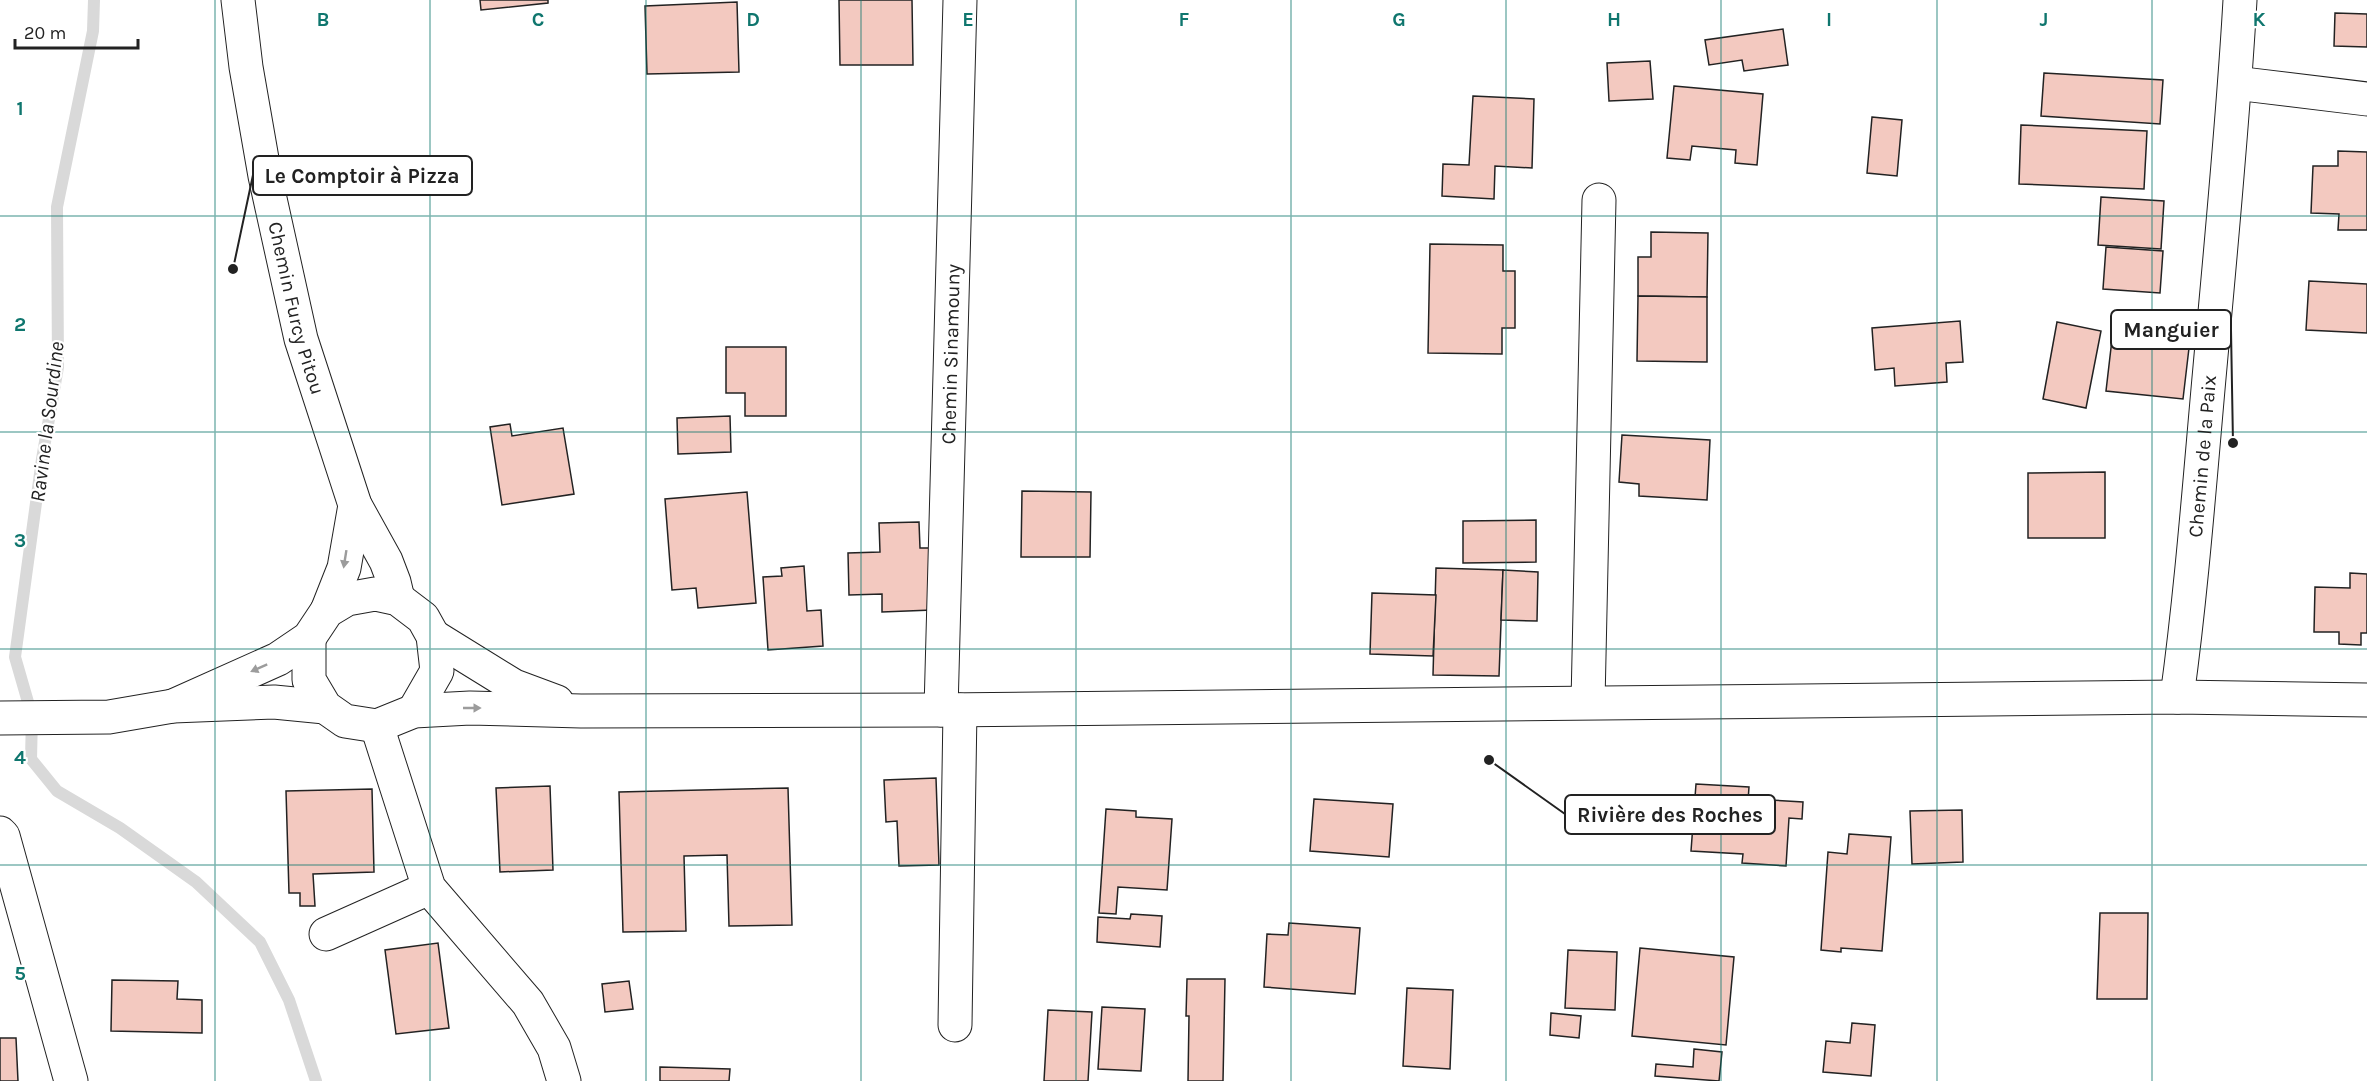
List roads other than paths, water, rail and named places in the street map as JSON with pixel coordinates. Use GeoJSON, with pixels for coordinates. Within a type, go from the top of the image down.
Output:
{"type":"FeatureCollection","features":[{"type":"Feature","properties":{"kind":"street","name":"Chemin Furcy Pitou"},"geometry":{"type":"LineString","coordinates":[[238,0],[246,67],[265,176],[301,339],[355,505],[386,561],[398,599]]}},
{"type":"Feature","properties":{"kind":"street","name":"Chemin Sinamouny"},"geometry":{"type":"LineString","coordinates":[[955,1025],[951,710],[960,0]]}},
{"type":"Feature","properties":{"kind":"street","name":"Chemin de la Paix"},"geometry":{"type":"LineString","coordinates":[[2177,697],[2186,633],[2235,83],[2240,0]]}},
{"type":"Feature","properties":{"kind":"street"},"geometry":{"type":"LineString","coordinates":[[2235,83],[2367,99]]}},
{"type":"Feature","properties":{"kind":"street"},"geometry":{"type":"LineString","coordinates":[[1588,702],[1599,200]]}},
{"type":"Feature","properties":{"kind":"street","name":"Chemin Furcy Pitou"},"geometry":{"type":"LineString","coordinates":[[327,611],[344,568],[355,505]]}},
{"type":"Feature","properties":{"kind":"street"},"geometry":{"type":"LineString","coordinates":[[173,706],[278,659],[309,638],[327,611],[358,596],[375,594],[398,599],[423,618],[434,636],[437,670],[414,711]]}},
{"type":"Feature","properties":{"kind":"street"},"geometry":{"type":"LineString","coordinates":[[434,636],[514,686],[581,711]]}},
{"type":"Feature","properties":{"kind":"street"},"geometry":{"type":"LineString","coordinates":[[309,638],[309,680],[325,707],[345,721],[377,726],[414,711],[470,708],[581,711],[951,710],[2177,697],[2367,700]]}},
{"type":"Feature","properties":{"kind":"street"},"geometry":{"type":"LineString","coordinates":[[0,718],[109,717],[173,706],[274,702],[325,707]]}},
{"type":"Feature","properties":{"kind":"street"},"geometry":{"type":"LineString","coordinates":[[377,726],[429,888],[528,1003],[554,1048],[564,1081]]}},
{"type":"Feature","properties":{"kind":"street"},"geometry":{"type":"LineString","coordinates":[[0,833],[3,836],[71,1081]]}},
{"type":"Feature","properties":{"kind":"street"},"geometry":{"type":"LineString","coordinates":[[326,934],[429,888]]}},
{"type":"Feature","properties":{"kind":"waterway","name":"Ravine la Sourdine"},"geometry":{"type":"LineString","coordinates":[[94,0],[93,31],[57,207],[58,367],[42,459],[15,657],[32,716],[31,759],[57,791],[120,828],[196,882],[260,942],[289,1000],[316,1081]]}},
{"type":"Feature","properties":{"kind":"place","name":"Le Comptoir à Pizza"},"geometry":{"type":"Point","coordinates":[233,269]}},
{"type":"Feature","properties":{"kind":"place","name":"Manguier"},"geometry":{"type":"Point","coordinates":[2233,443]}},
{"type":"Feature","properties":{"kind":"place","name":"Rivière des Roches"},"geometry":{"type":"Point","coordinates":[1489,760]}}]}
